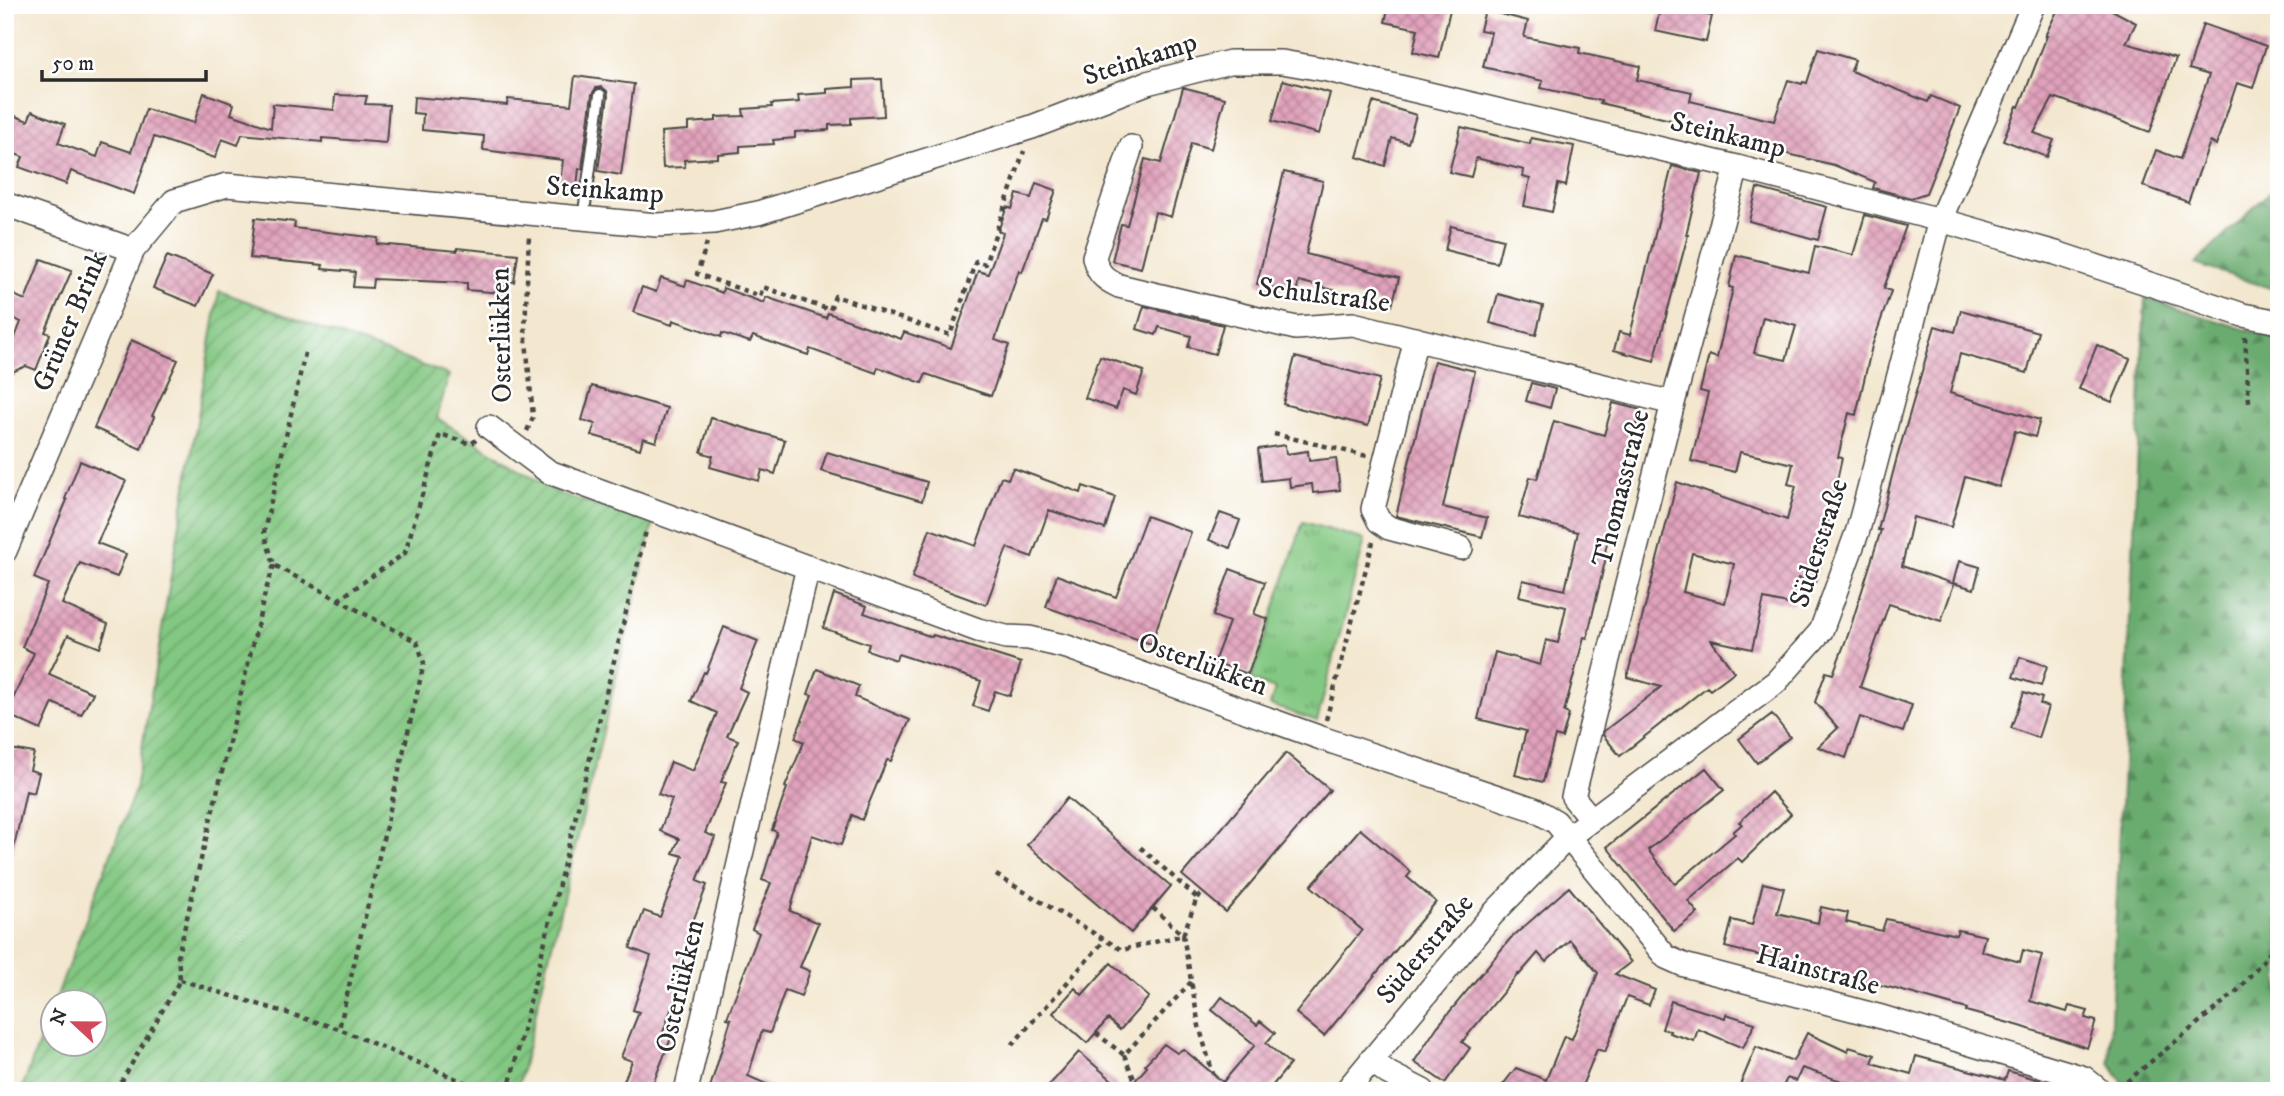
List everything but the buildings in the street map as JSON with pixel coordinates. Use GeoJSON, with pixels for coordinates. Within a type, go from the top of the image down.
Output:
{"type":"FeatureCollection","features":[{"type":"Feature","properties":{"kind":"street","name":"Süderstraße"},"geometry":{"type":"LineString","coordinates":[[1346,1091],[1492,915],[1568,836],[1776,682],[1821,631],[1858,530],[1940,220],[2033,5]]}},
{"type":"Feature","properties":{"kind":"street","name":"Steinkamp"},"geometry":{"type":"LineString","coordinates":[[174,201],[227,185],[657,225],[714,222],[758,213],[1032,127],[1147,83],[1230,62],[1282,62],[1328,70],[1737,167],[2056,253],[2243,315],[2279,322]]}},
{"type":"Feature","properties":{"kind":"street","name":"Schulstraße"},"geometry":{"type":"LineString","coordinates":[[1131,148],[1094,257],[1097,271],[1104,279],[1119,286],[1296,328],[1353,324],[1673,403]]}},
{"type":"Feature","properties":{"kind":"street","name":"Thomasstraße"},"geometry":{"type":"LineString","coordinates":[[1591,819],[1573,797],[1673,403],[1737,167]]}},
{"type":"Feature","properties":{"kind":"street","name":"Grüner Brink"},"geometry":{"type":"LineString","coordinates":[[5,551],[132,250],[174,201]]}},
{"type":"Feature","properties":{"kind":"street"},"geometry":{"type":"LineString","coordinates":[[5,204],[132,250]]}},
{"type":"Feature","properties":{"kind":"street"},"geometry":{"type":"LineString","coordinates":[[1416,339],[1374,509],[1378,521],[1389,528],[1461,548]]}},
{"type":"Feature","properties":{"kind":"street","name":"Osterlükken"},"geometry":{"type":"LineString","coordinates":[[489,427],[549,472],[978,630],[1066,647],[1321,738],[1534,809],[1556,822],[1568,836]]}},
{"type":"Feature","properties":{"kind":"street","name":"Osterlükken"},"geometry":{"type":"LineString","coordinates":[[686,1091],[808,567]]}},
{"type":"Feature","properties":{"kind":"street","name":"Hainstraße"},"geometry":{"type":"LineString","coordinates":[[1568,836],[1665,957],[1684,965],[1878,1016],[2084,1078],[2100,1091]]}},
{"type":"Feature","properties":{"kind":"street"},"geometry":{"type":"LineString","coordinates":[[1371,1060],[1388,1073],[1423,1091]]}},
{"type":"Feature","properties":{"kind":"lane"},"geometry":{"type":"LineString","coordinates":[[583,219],[600,95]]}},
{"type":"Feature","properties":{"kind":"path"},"geometry":{"type":"LineString","coordinates":[[714,222],[697,274],[760,296],[763,287],[830,310],[835,296],[950,335],[976,261],[985,264],[1032,127]]}},
{"type":"Feature","properties":{"kind":"path","name":"Osterlükken"},"geometry":{"type":"LineString","coordinates":[[519,451],[533,417],[525,329],[530,215]]}},
{"type":"Feature","properties":{"kind":"path"},"geometry":{"type":"LineString","coordinates":[[2243,315],[2249,402]]}},
{"type":"Feature","properties":{"kind":"path"},"geometry":{"type":"LineString","coordinates":[[116,1091],[180,980],[178,955],[274,565],[264,532],[305,353]]}},
{"type":"Feature","properties":{"kind":"path"},"geometry":{"type":"LineString","coordinates":[[338,600],[405,552],[440,434],[471,444],[489,427]]}},
{"type":"Feature","properties":{"kind":"path"},"geometry":{"type":"LineString","coordinates":[[1274,434],[1385,460]]}},
{"type":"Feature","properties":{"kind":"path"},"geometry":{"type":"LineString","coordinates":[[508,1091],[651,510]]}},
{"type":"Feature","properties":{"kind":"path"},"geometry":{"type":"LineString","coordinates":[[1321,738],[1378,521]]}},
{"type":"Feature","properties":{"kind":"path"},"geometry":{"type":"LineString","coordinates":[[274,565],[417,642],[424,663],[338,1029]]}},
{"type":"Feature","properties":{"kind":"path"},"geometry":{"type":"LineString","coordinates":[[1140,847],[1197,898]]}},
{"type":"Feature","properties":{"kind":"path"},"geometry":{"type":"LineString","coordinates":[[996,875],[1122,950],[1182,934]]}},
{"type":"Feature","properties":{"kind":"path"},"geometry":{"type":"LineString","coordinates":[[1203,893],[1197,898],[1182,934],[1199,1026],[1213,1074]]}},
{"type":"Feature","properties":{"kind":"path"},"geometry":{"type":"LineString","coordinates":[[1153,908],[1182,934]]}},
{"type":"Feature","properties":{"kind":"path"},"geometry":{"type":"LineString","coordinates":[[1012,1045],[1104,941]]}},
{"type":"Feature","properties":{"kind":"path"},"geometry":{"type":"LineString","coordinates":[[2116,1091],[2236,991],[2279,942]]}},
{"type":"Feature","properties":{"kind":"path"},"geometry":{"type":"LineString","coordinates":[[180,980],[338,1029],[485,1091]]}},
{"type":"Feature","properties":{"kind":"path"},"geometry":{"type":"LineString","coordinates":[[1124,1055],[1191,982]]}},
{"type":"Feature","properties":{"kind":"path"},"geometry":{"type":"LineString","coordinates":[[1096,1033],[1124,1055],[1135,1081]]}},
{"type":"Feature","properties":{"kind":"green space"},"geometry":{"type":"Polygon","coordinates":[[[2279,183],[2279,291],[2195,264],[2279,183]]]}},
{"type":"Feature","properties":{"kind":"green space"},"geometry":{"type":"Polygon","coordinates":[[[219,291],[449,375],[437,418],[560,494],[653,523],[517,1091],[21,1091],[38,1045],[38,1058],[108,1058],[108,988],[60,988],[135,790],[219,291]]]}},
{"type":"Feature","properties":{"kind":"green space"},"geometry":{"type":"Polygon","coordinates":[[[2145,298],[2279,340],[2279,1091],[2128,1091],[2109,1062],[2145,298]]]}},
{"type":"Feature","properties":{"kind":"green space"},"geometry":{"type":"Polygon","coordinates":[[[1303,522],[1365,540],[1317,721],[1270,705],[1275,689],[1251,680],[1303,522]]]}}]}
